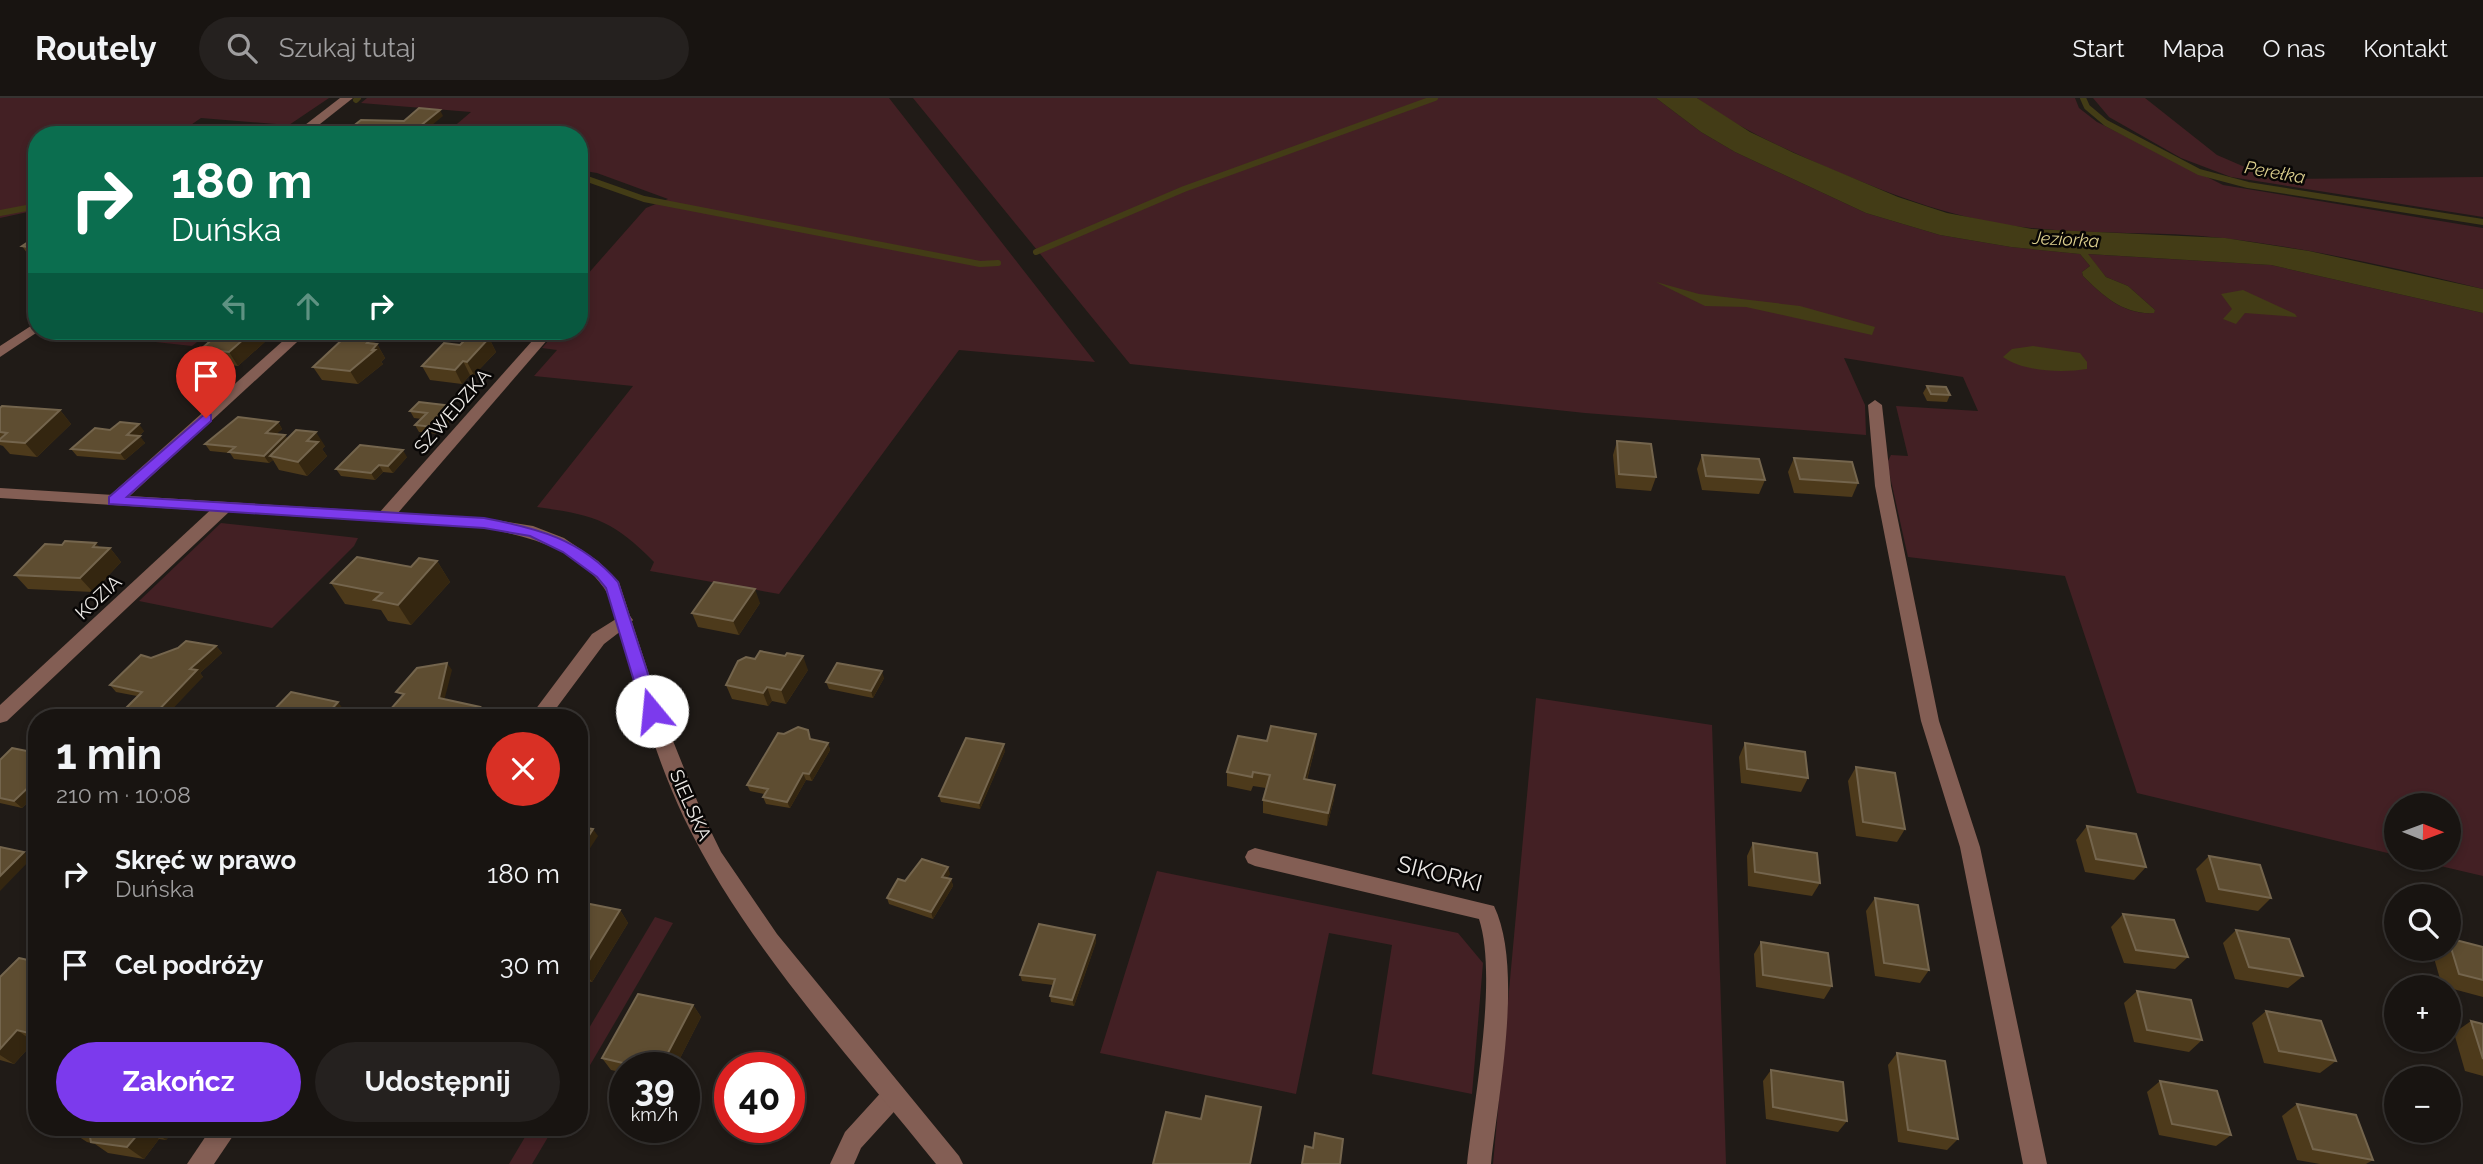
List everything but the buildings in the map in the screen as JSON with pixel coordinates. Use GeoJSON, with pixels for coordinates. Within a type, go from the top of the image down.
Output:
{"type":"FeatureCollection","features":[{"type":"Feature","properties":{"kind":"street"},"geometry":{"type":"LineString","coordinates":[[310,126],[348,98]]}},
{"type":"Feature","properties":{"kind":"street"},"geometry":{"type":"LineString","coordinates":[[0,353],[28,333]]}},
{"type":"Feature","properties":{"kind":"street"},"geometry":{"type":"LineString","coordinates":[[114,501],[292,340]]}},
{"type":"Feature","properties":{"kind":"street","name":"SZWEDZKA"},"geometry":{"type":"LineString","coordinates":[[385,517],[540,340]]}},
{"type":"Feature","properties":{"kind":"street"},"geometry":{"type":"LineString","coordinates":[[1875,405],[1884,486],[1930,721],[1970,847],[2035,1164]]}},
{"type":"Feature","properties":{"kind":"street","name":"SIELSKA"},"geometry":{"type":"LineString","coordinates":[[0,494],[507,527],[533,532],[558,542],[602,574],[618,596],[652,711],[692,813],[714,858],[769,941],[951,1164]]}},
{"type":"Feature","properties":{"kind":"street","name":"KOZIA"},"geometry":{"type":"LineString","coordinates":[[0,716],[224,507]]}},
{"type":"Feature","properties":{"kind":"street"},"geometry":{"type":"LineString","coordinates":[[545,709],[598,639],[624,620]]}},
{"type":"Feature","properties":{"kind":"street","name":"SIKORKI"},"geometry":{"type":"LineString","coordinates":[[1255,857],[1487,912],[1494,922],[1496,978],[1479,1164]]}},
{"type":"Feature","properties":{"kind":"street"},"geometry":{"type":"LineString","coordinates":[[842,1164],[853,1140],[894,1095]]}},
{"type":"Feature","properties":{"kind":"street"},"geometry":{"type":"LineString","coordinates":[[198,1164],[220,1136]]}},
{"type":"Feature","properties":{"kind":"shaded area"},"geometry":{"type":"Polygon","coordinates":[[[0,98],[329,98],[289,125],[201,118],[189,126],[28,126],[28,212],[0,218],[0,98]]]}},
{"type":"Feature","properties":{"kind":"shaded area"},"geometry":{"type":"Polygon","coordinates":[[[367,98],[889,98],[1095,362],[959,350],[779,594],[650,571],[654,562],[614,528],[574,513],[537,507],[633,386],[534,376],[557,350],[542,348],[549,340],[588,340],[588,274],[646,208],[668,199],[588,172],[588,126],[455,126],[471,112],[361,103],[367,98]]]}},
{"type":"Feature","properties":{"kind":"shaded area"},"geometry":{"type":"Polygon","coordinates":[[[913,98],[1656,98],[1701,132],[1735,152],[1866,213],[1940,235],[2011,247],[2080,254],[2090,266],[2082,272],[2083,276],[2106,297],[2133,311],[2153,313],[2155,310],[2128,286],[2106,277],[2087,254],[2271,265],[2483,313],[2483,876],[2457,870],[2461,870],[2461,793],[2384,793],[2384,852],[2137,793],[2065,576],[1908,557],[1887,463],[1891,455],[1908,456],[1896,406],[1978,411],[1963,377],[1844,358],[1865,405],[1866,435],[1585,413],[1130,364],[913,98]]]}},
{"type":"Feature","properties":{"kind":"shaded area"},"geometry":{"type":"Polygon","coordinates":[[[1697,98],[2075,98],[2079,108],[2097,122],[2223,185],[2483,228],[2483,289],[2353,259],[2255,242],[2198,236],[2055,230],[1978,220],[1903,197],[1828,168],[1744,128],[1697,98]]]}},
{"type":"Feature","properties":{"kind":"shaded area"},"geometry":{"type":"Polygon","coordinates":[[[2093,98],[2145,98],[2217,155],[2261,174],[2281,179],[2483,177],[2483,217],[2231,177],[2181,158],[2109,117],[2093,98]]]}},
{"type":"Feature","properties":{"kind":"shaded area"},"geometry":{"type":"Polygon","coordinates":[[[137,340],[200,340],[192,346],[137,340]]]}},
{"type":"Feature","properties":{"kind":"shaded area"},"geometry":{"type":"Polygon","coordinates":[[[221,523],[358,538],[354,546],[272,628],[139,601],[221,523]]]}},
{"type":"Feature","properties":{"kind":"shaded area"},"geometry":{"type":"Polygon","coordinates":[[[1536,698],[1712,725],[1726,1164],[1493,1164],[1536,698]]]}},
{"type":"Feature","properties":{"kind":"shaded area"},"geometry":{"type":"Polygon","coordinates":[[[1157,871],[1458,933],[1483,963],[1472,1094],[1372,1074],[1392,945],[1329,933],[1296,1094],[1100,1053],[1157,871]]]}},
{"type":"Feature","properties":{"kind":"shaded area"},"geometry":{"type":"Polygon","coordinates":[[[655,917],[673,923],[588,1069],[588,1030],[655,917]]]}},
{"type":"Feature","properties":{"kind":"shaded area"},"geometry":{"type":"Polygon","coordinates":[[[526,1136],[549,1136],[532,1164],[509,1164],[526,1136]]]}},
{"type":"Feature","properties":{"kind":"water","name":"Jeziorka"},"geometry":{"type":"Polygon","coordinates":[[[1656,98],[1697,98],[1750,132],[1794,153],[1898,197],[1947,213],[2032,229],[2225,238],[2309,251],[2483,289],[2483,313],[2271,265],[2088,254],[2106,277],[2128,286],[2155,310],[2154,313],[2133,311],[2106,297],[2083,276],[2082,272],[2090,266],[2080,254],[2011,247],[1940,235],[1866,213],[1735,152],[1701,132],[1656,98]]]}},
{"type":"Feature","properties":{"kind":"water"},"geometry":{"type":"Polygon","coordinates":[[[1656,282],[1699,294],[1800,306],[1875,327],[1872,335],[1746,307],[1705,306],[1656,282]]]}},
{"type":"Feature","properties":{"kind":"water"},"geometry":{"type":"Polygon","coordinates":[[[2243,290],[2297,317],[2245,313],[2236,324],[2223,319],[2232,309],[2221,294],[2243,290]]]}},
{"type":"Feature","properties":{"kind":"water"},"geometry":{"type":"Polygon","coordinates":[[[2033,346],[2080,353],[2087,362],[2087,369],[2044,370],[2022,366],[2003,357],[2012,349],[2033,346]]]}},
{"type":"Feature","properties":{"kind":"waterway"},"geometry":{"type":"LineString","coordinates":[[1036,252],[1184,189],[1435,98]]}},
{"type":"Feature","properties":{"kind":"waterway","name":"Perełka"},"geometry":{"type":"LineString","coordinates":[[2083,98],[2087,107],[2106,123],[2199,172],[2248,185],[2483,222]]}},
{"type":"Feature","properties":{"kind":"waterway"},"geometry":{"type":"LineString","coordinates":[[588,179],[644,199],[980,264],[998,263]]}},
{"type":"Feature","properties":{"kind":"waterway"},"geometry":{"type":"LineString","coordinates":[[0,213],[28,208]]}},
{"type":"Feature","properties":{"kind":"route"},"geometry":{"type":"LineString","coordinates":[[206,418],[114,501],[484,523],[533,532],[569,549],[592,565],[613,586],[652,711]]}}]}
